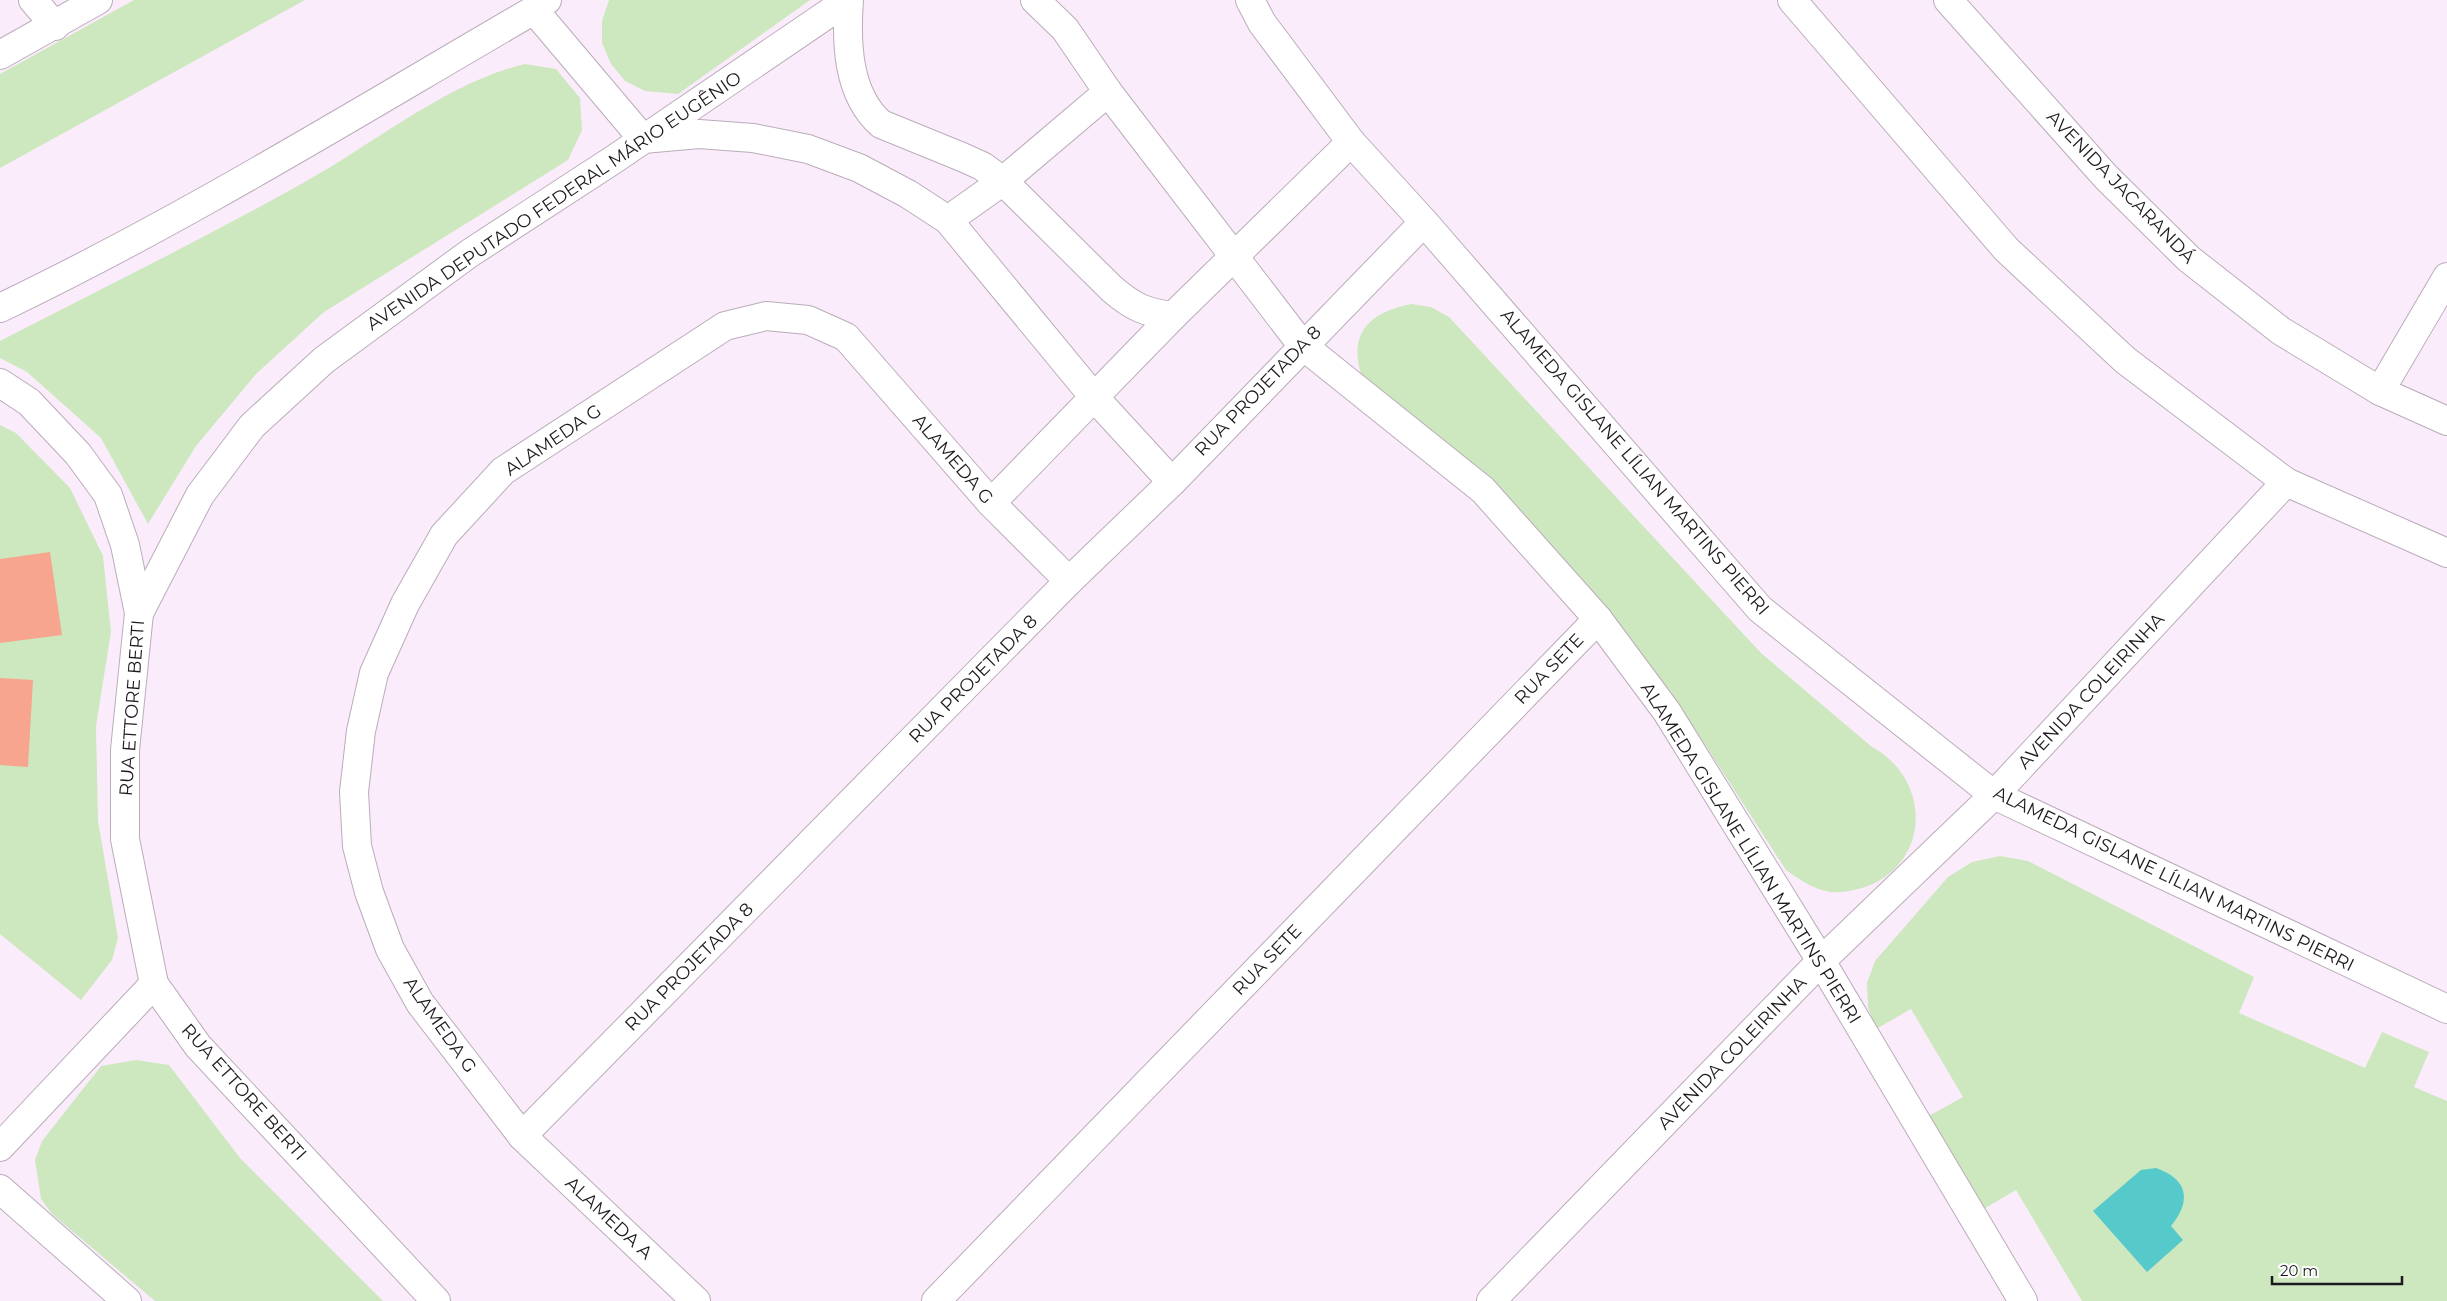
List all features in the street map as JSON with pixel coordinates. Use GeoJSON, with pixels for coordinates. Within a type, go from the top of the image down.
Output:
{"type":"FeatureCollection","features":[{"type":"Feature","properties":{"kind":"street"},"geometry":{"type":"LineString","coordinates":[[33,0],[55,26]]}},
{"type":"Feature","properties":{"kind":"street"},"geometry":{"type":"LineString","coordinates":[[0,55],[55,26],[98,0]]}},
{"type":"Feature","properties":{"kind":"street"},"geometry":{"type":"LineString","coordinates":[[849,0],[847,30],[852,77],[870,114],[881,124],[982,166],[1003,181],[1112,289],[1132,305],[1152,314],[1173,316]]}},
{"type":"Feature","properties":{"kind":"street","name":"AVENIDA DEPUTADO FEDERAL MÁRIO EUGÊNIO"},"geometry":{"type":"LineString","coordinates":[[140,613],[200,495],[252,426],[324,360],[470,254],[643,140],[849,0]]}},
{"type":"Feature","properties":{"kind":"street","name":"ALAMEDA GISLANE LÍLIAN MARTINS PIERRI"},"geometry":{"type":"LineString","coordinates":[[1035,0],[1065,29],[1108,92],[1302,345],[1483,490],[1598,619],[1667,712],[1821,961],[2023,1301]]}},
{"type":"Feature","properties":{"kind":"street"},"geometry":{"type":"LineString","coordinates":[[1063,0],[1065,29]]}},
{"type":"Feature","properties":{"kind":"street","name":"ALAMEDA GISLANE LÍLIAN MARTINS PIERRI"},"geometry":{"type":"LineString","coordinates":[[1250,0],[1262,23],[1351,142],[1424,222],[1760,609],[1994,795],[2447,1009]]}},
{"type":"Feature","properties":{"kind":"street"},"geometry":{"type":"LineString","coordinates":[[1792,0],[2006,249],[2125,360],[2286,482],[2447,553]]}},
{"type":"Feature","properties":{"kind":"street","name":"AVENIDA JACARANDÁ"},"geometry":{"type":"LineString","coordinates":[[1948,0],[2106,177],[2188,260],[2281,331],[2380,391],[2447,421]]}},
{"type":"Feature","properties":{"kind":"street"},"geometry":{"type":"LineString","coordinates":[[0,308],[94,263],[199,205],[541,5],[643,140],[699,134],[754,138],[808,148],[860,168],[908,194],[948,220],[1094,397],[1172,482]]}},
{"type":"Feature","properties":{"kind":"street"},"geometry":{"type":"LineString","coordinates":[[948,220],[1003,181],[1108,92]]}},
{"type":"Feature","properties":{"kind":"street"},"geometry":{"type":"LineString","coordinates":[[991,503],[1173,316],[1351,142]]}},
{"type":"Feature","properties":{"kind":"street","name":"RUA PROJETADA 8"},"geometry":{"type":"LineString","coordinates":[[522,1136],[1069,582],[1172,482],[1302,345],[1424,222]]}},
{"type":"Feature","properties":{"kind":"street"},"geometry":{"type":"LineString","coordinates":[[2380,391],[2447,277]]}},
{"type":"Feature","properties":{"kind":"street","name":"ALAMEDA G"},"geometry":{"type":"LineString","coordinates":[[522,1136],[420,1003],[390,949],[368,892],[358,846],[354,792],[361,731],[374,673],[405,604],[444,535],[504,471],[725,326],[766,316],[808,320],[846,337],[991,503],[1069,582]]}},
{"type":"Feature","properties":{"kind":"street","name":"RUA ETTORE BERTI"},"geometry":{"type":"LineString","coordinates":[[0,383],[29,402],[78,454],[108,495],[125,545],[140,613],[126,750],[125,839],[154,984],[198,1046],[436,1301]]}},
{"type":"Feature","properties":{"kind":"street","name":"AVENIDA COLEIRINHA"},"geometry":{"type":"LineString","coordinates":[[1491,1301],[1821,961],[1994,795],[2286,482]]}},
{"type":"Feature","properties":{"kind":"street","name":"RUA SETE"},"geometry":{"type":"LineString","coordinates":[[936,1301],[1598,619]]}},
{"type":"Feature","properties":{"kind":"street"},"geometry":{"type":"LineString","coordinates":[[0,1148],[154,984]]}},
{"type":"Feature","properties":{"kind":"street","name":"ALAMEDA A"},"geometry":{"type":"LineString","coordinates":[[522,1136],[696,1301]]}},
{"type":"Feature","properties":{"kind":"street"},"geometry":{"type":"LineString","coordinates":[[0,1189],[127,1301]]}},
{"type":"Feature","properties":{"kind":"green space"},"geometry":{"type":"Polygon","coordinates":[[[134,0],[305,0],[0,168],[0,74],[134,0]]]}},
{"type":"Feature","properties":{"kind":"green space"},"geometry":{"type":"Polygon","coordinates":[[[609,0],[810,0],[678,94],[645,91],[625,81],[611,64],[602,43],[602,21],[609,0]]]}},
{"type":"Feature","properties":{"kind":"green space"},"geometry":{"type":"Polygon","coordinates":[[[525,64],[556,69],[580,98],[582,130],[568,160],[324,312],[256,374],[196,446],[148,524],[101,438],[27,372],[0,358],[0,341],[265,204],[330,167],[411,116],[467,85],[525,64]]]}},
{"type":"Feature","properties":{"kind":"green space"},"geometry":{"type":"Polygon","coordinates":[[[1411,304],[1431,307],[1449,317],[1761,653],[1891,761],[1905,778],[1913,798],[1916,818],[1913,839],[1904,858],[1889,874],[1868,886],[1849,891],[1830,892],[1802,881],[1786,870],[1671,692],[1551,549],[1366,387],[1360,371],[1358,356],[1358,343],[1362,332],[1380,315],[1411,304]]]}},
{"type":"Feature","properties":{"kind":"green space"},"geometry":{"type":"Polygon","coordinates":[[[0,425],[16,433],[70,488],[103,556],[111,632],[96,726],[98,821],[118,938],[112,960],[81,1000],[0,934],[0,425]]]}},
{"type":"Feature","properties":{"kind":"green space"},"geometry":{"type":"Polygon","coordinates":[[[2000,856],[2028,861],[2254,977],[2239,1013],[2365,1068],[2382,1032],[2429,1052],[2414,1087],[2447,1101],[2447,1301],[2082,1301],[2016,1190],[1982,1210],[1927,1117],[1963,1097],[1911,1009],[1876,1029],[1868,1007],[1867,983],[1875,961],[1948,877],[1972,862],[2000,856]]]}},
{"type":"Feature","properties":{"kind":"green space"},"geometry":{"type":"Polygon","coordinates":[[[136,1060],[169,1065],[240,1158],[383,1301],[155,1301],[52,1214],[41,1199],[35,1160],[42,1141],[101,1066],[136,1060]]]}},
{"type":"Feature","properties":{"kind":"water"},"geometry":{"type":"Polygon","coordinates":[[[2156,1168],[2175,1178],[2183,1192],[2182,1208],[2171,1226],[2183,1240],[2147,1272],[2093,1211],[2141,1170],[2156,1168]]]}},
{"type":"Feature","properties":{"kind":"building"},"geometry":{"type":"Polygon","coordinates":[[[50,552],[62,635],[0,643],[0,559],[50,552]]]}},
{"type":"Feature","properties":{"kind":"building"},"geometry":{"type":"Polygon","coordinates":[[[0,678],[33,680],[28,767],[0,765],[0,678]]]}}]}
